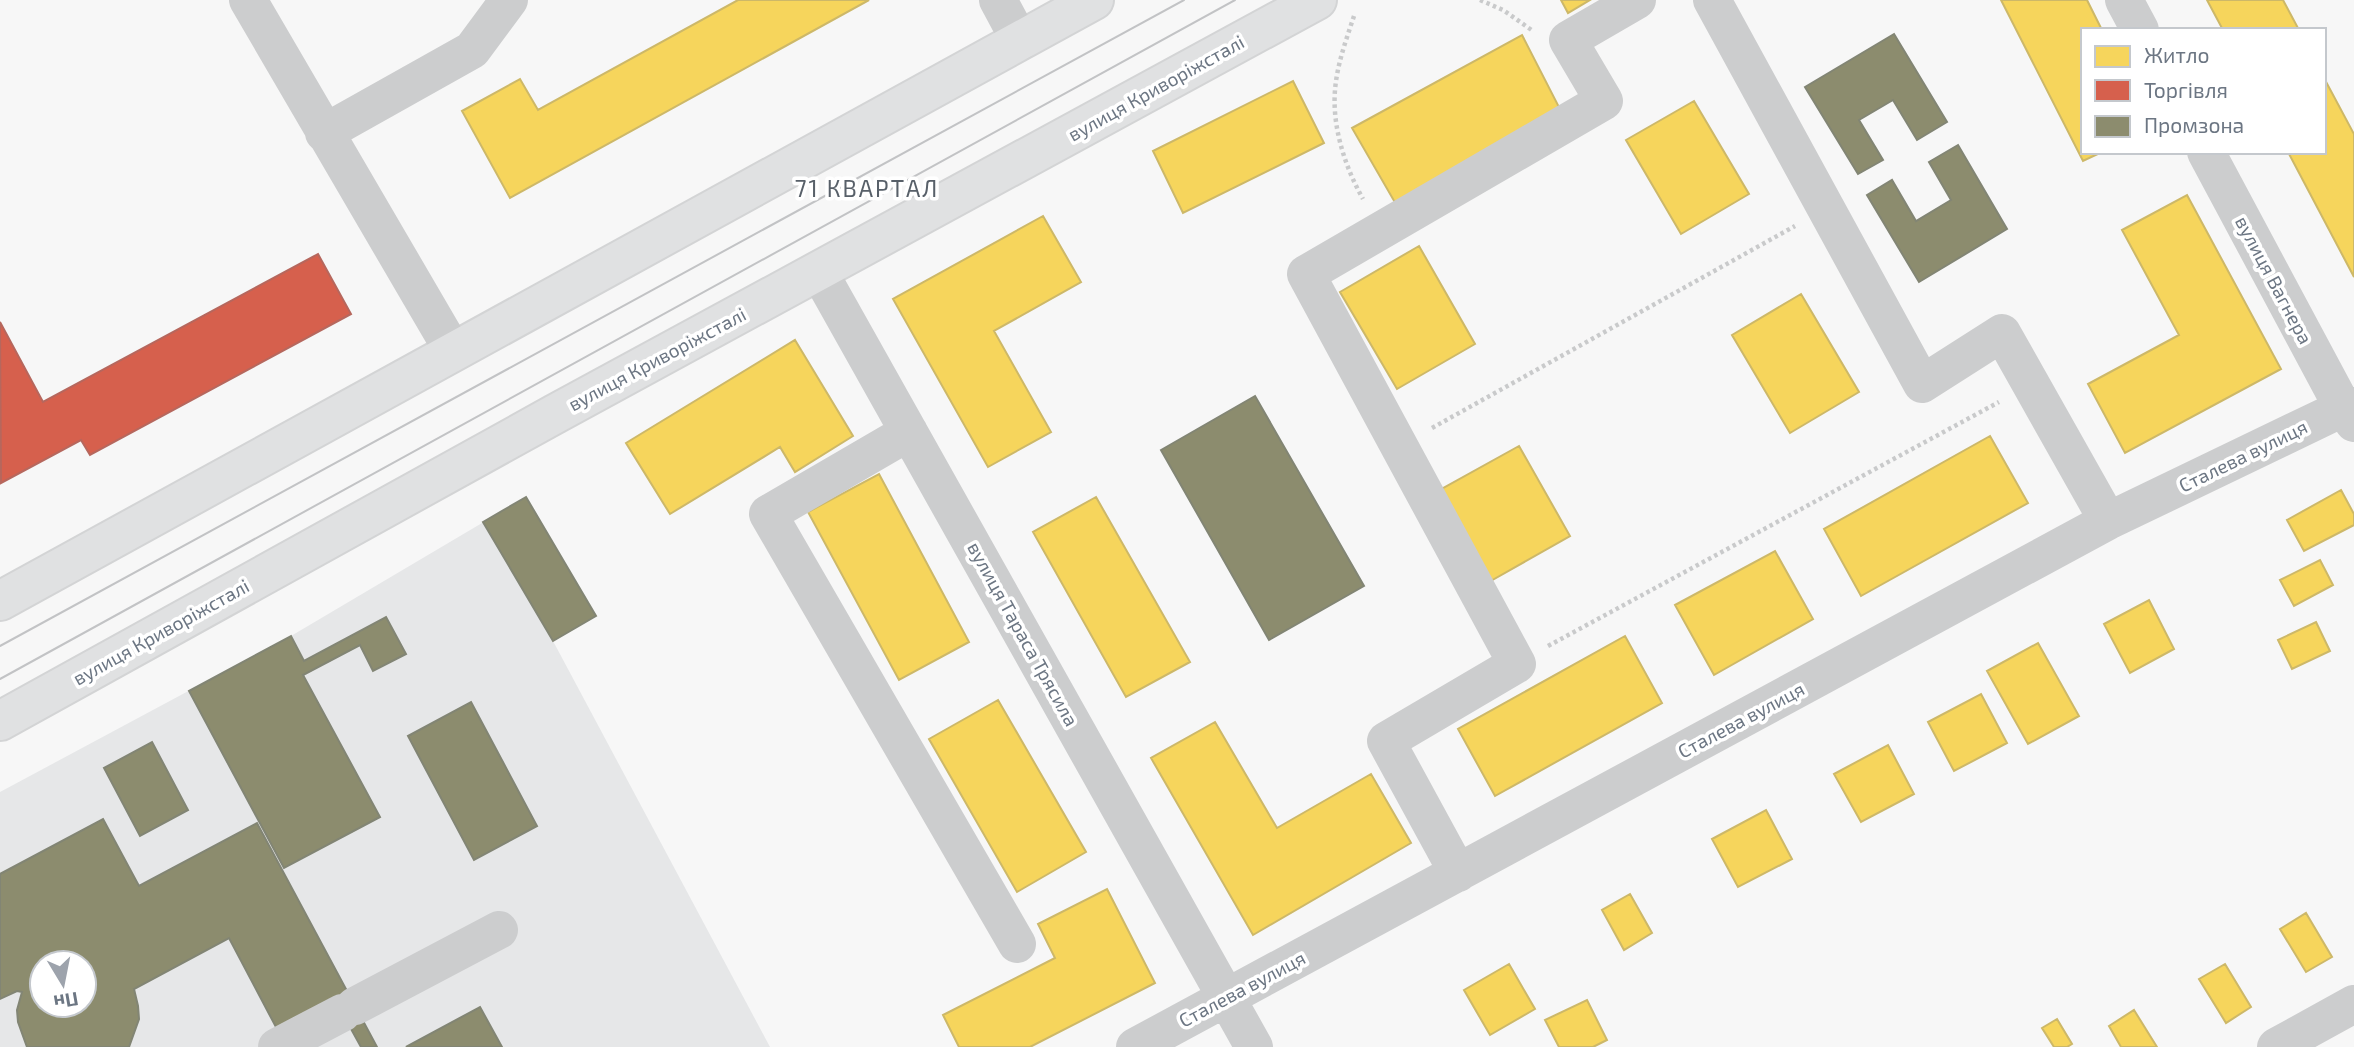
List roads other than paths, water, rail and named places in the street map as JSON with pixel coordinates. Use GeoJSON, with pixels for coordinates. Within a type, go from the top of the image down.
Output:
{"type":"FeatureCollection","features":[{"type":"Feature","properties":{"kind":"main road"},"geometry":{"type":"LineString","coordinates":[[0,601],[1094,0]]}},
{"type":"Feature","properties":{"kind":"main road","name":"вулиця Криворіжсталі"},"geometry":{"type":"LineString","coordinates":[[0,721],[555,414],[1317,0]]}},
{"type":"Feature","properties":{"kind":"street"},"geometry":{"type":"LineString","coordinates":[[248,0],[453,352]]}},
{"type":"Feature","properties":{"kind":"street"},"geometry":{"type":"LineString","coordinates":[[324,133],[472,50],[509,0]]}},
{"type":"Feature","properties":{"kind":"street"},"geometry":{"type":"LineString","coordinates":[[998,0],[1020,41]]}},
{"type":"Feature","properties":{"kind":"street"},"geometry":{"type":"LineString","coordinates":[[1458,873],[1386,741],[1517,664],[1306,274],[1604,101],[1568,40],[1637,0]]}},
{"type":"Feature","properties":{"kind":"street"},"geometry":{"type":"LineString","coordinates":[[1712,0],[1922,384],[2002,333],[2108,521]]}},
{"type":"Feature","properties":{"kind":"street"},"geometry":{"type":"LineString","coordinates":[[2124,0],[2139,28]]}},
{"type":"Feature","properties":{"kind":"street","name":"вулиця Вагнера"},"geometry":{"type":"LineString","coordinates":[[2207,154],[2350,412]]}},
{"type":"Feature","properties":{"kind":"street","name":"вулиця Тараса Трясила"},"geometry":{"type":"LineString","coordinates":[[818,272],[1254,1047]]}},
{"type":"Feature","properties":{"kind":"street","name":"Сталева вулиця"},"geometry":{"type":"LineString","coordinates":[[1135,1047],[2108,521],[2350,412]]}},
{"type":"Feature","properties":{"kind":"street"},"geometry":{"type":"LineString","coordinates":[[909,432],[768,514],[1017,944]]}},
{"type":"Feature","properties":{"kind":"street"},"geometry":{"type":"LineString","coordinates":[[278,1047],[499,930]]}},
{"type":"Feature","properties":{"kind":"street"},"geometry":{"type":"LineString","coordinates":[[2300,1042],[2354,1004]]}},
{"type":"Feature","properties":{"kind":"tram line"},"geometry":{"type":"LineString","coordinates":[[0,646],[1184,0]]}},
{"type":"Feature","properties":{"kind":"tram line"},"geometry":{"type":"LineString","coordinates":[[0,679],[1235,0]]}},
{"type":"Feature","properties":{"kind":"district","name":"71 КВАРТАЛ"},"geometry":{"type":"Point","coordinates":[867,189]}}]}
